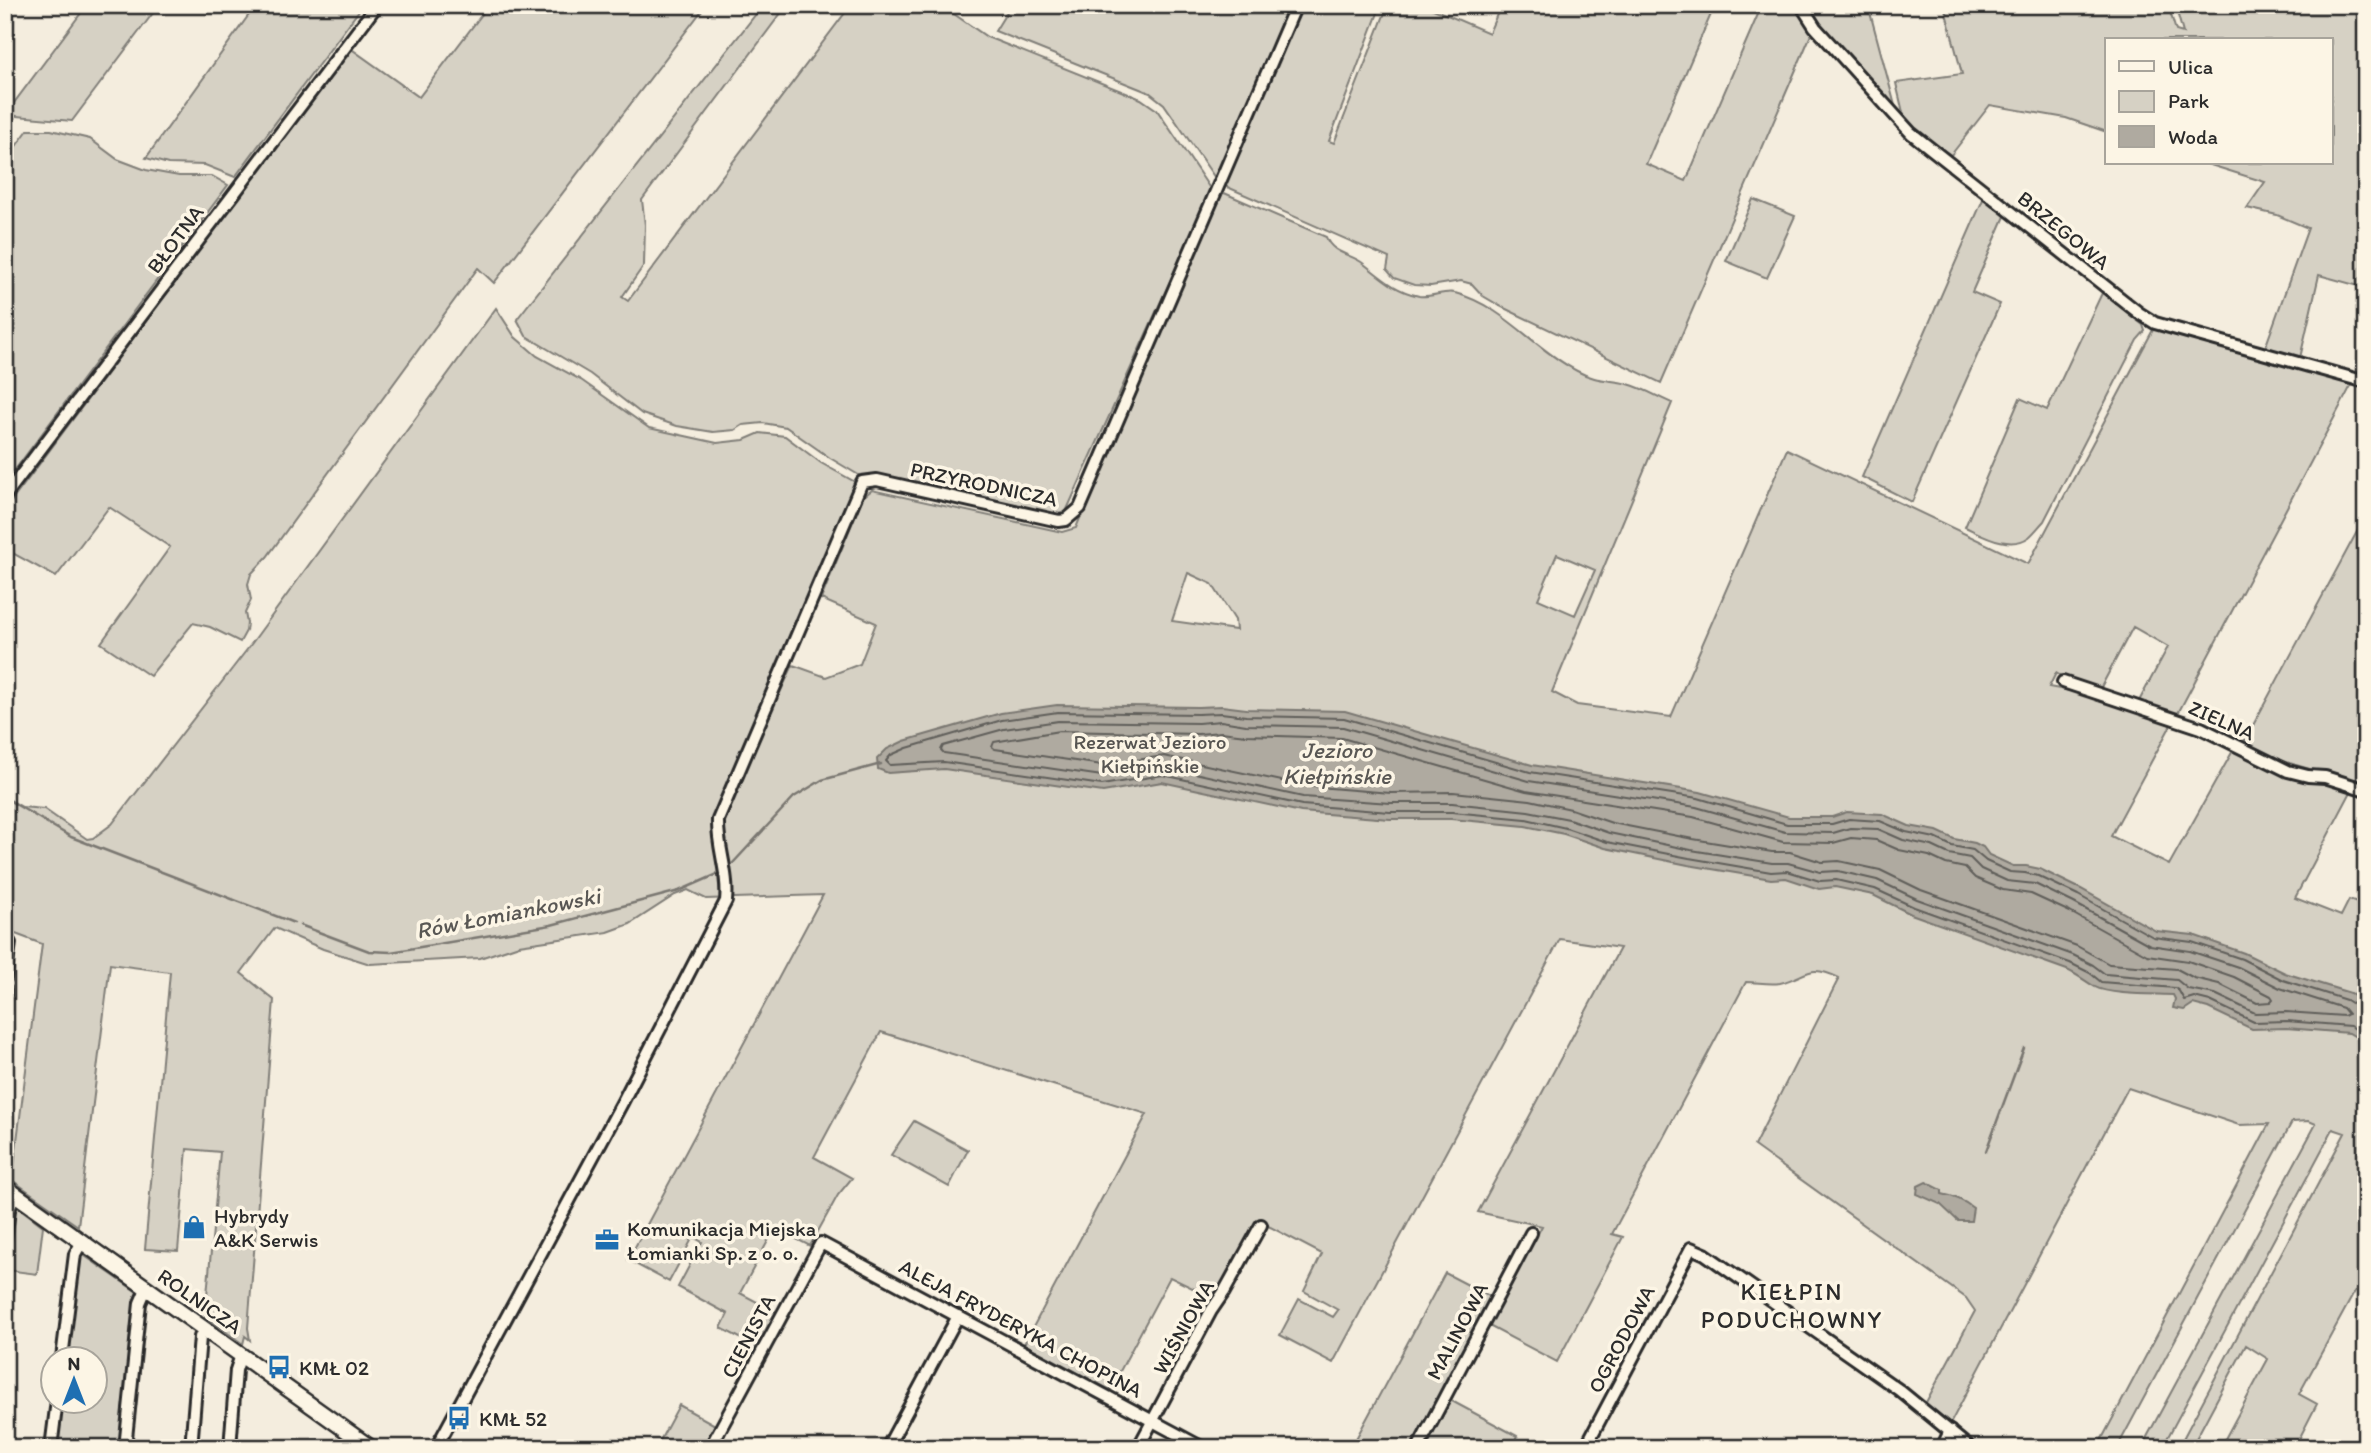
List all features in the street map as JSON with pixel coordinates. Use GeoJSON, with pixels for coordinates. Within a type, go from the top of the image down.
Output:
{"type":"FeatureCollection","features":[{"type":"Feature","properties":{"kind":"street","name":"BŁOTNA"},"geometry":{"type":"LineString","coordinates":[[5,496],[377,5]]}},
{"type":"Feature","properties":{"kind":"street","name":"PRZYRODNICZA"},"geometry":{"type":"LineString","coordinates":[[436,1448],[622,1103],[726,901],[727,880],[718,820],[862,482],[877,480],[1059,521],[1066,520],[1080,508],[1296,5]]}},
{"type":"Feature","properties":{"kind":"street","name":"BRZEGOWA"},"geometry":{"type":"LineString","coordinates":[[1801,5],[1815,27],[1911,133],[2138,313],[2155,323],[2366,382]]}},
{"type":"Feature","properties":{"kind":"street","name":"ZIELNA"},"geometry":{"type":"LineString","coordinates":[[2063,682],[2201,728],[2288,771],[2325,777],[2366,790]]}},
{"type":"Feature","properties":{"kind":"street"},"geometry":{"type":"LineString","coordinates":[[5,979],[10,943]]}},
{"type":"Feature","properties":{"kind":"street"},"geometry":{"type":"LineString","coordinates":[[5,989],[5,1009]]}},
{"type":"Feature","properties":{"kind":"street"},"geometry":{"type":"LineString","coordinates":[[5,1238],[10,1191]]}},
{"type":"Feature","properties":{"kind":"street","name":"ROLNICZA"},"geometry":{"type":"LineString","coordinates":[[10,1191],[241,1355],[354,1443],[371,1448]]}},
{"type":"Feature","properties":{"kind":"street","name":"WIŚNIOWA"},"geometry":{"type":"LineString","coordinates":[[1138,1448],[1261,1225]]}},
{"type":"Feature","properties":{"kind":"street","name":"MALINOWA"},"geometry":{"type":"LineString","coordinates":[[1418,1448],[1531,1233]]}},
{"type":"Feature","properties":{"kind":"street"},"geometry":{"type":"LineString","coordinates":[[64,1344],[75,1254],[82,1242]]}},
{"type":"Feature","properties":{"kind":"street","name":"ALEJA FRYDERYKA CHOPINA"},"geometry":{"type":"LineString","coordinates":[[821,1243],[1203,1448]]}},
{"type":"Feature","properties":{"kind":"street","name":"CIENISTA"},"geometry":{"type":"LineString","coordinates":[[710,1448],[821,1243]]}},
{"type":"Feature","properties":{"kind":"street","name":"OGRODOWA"},"geometry":{"type":"LineString","coordinates":[[1585,1448],[1691,1248],[1705,1254],[1889,1383],[1950,1431]]}},
{"type":"Feature","properties":{"kind":"street"},"geometry":{"type":"LineString","coordinates":[[125,1448],[140,1303],[146,1289]]}},
{"type":"Feature","properties":{"kind":"street"},"geometry":{"type":"LineString","coordinates":[[887,1448],[958,1316]]}},
{"type":"Feature","properties":{"kind":"street"},"geometry":{"type":"LineString","coordinates":[[191,1448],[200,1337],[204,1329]]}},
{"type":"Feature","properties":{"kind":"street"},"geometry":{"type":"LineString","coordinates":[[230,1448],[236,1370],[241,1355]]}},
{"type":"Feature","properties":{"kind":"street"},"geometry":{"type":"LineString","coordinates":[[51,1448],[55,1414]]}},
{"type":"Feature","properties":{"kind":"street"},"geometry":{"type":"LineString","coordinates":[[1942,1448],[1950,1431],[1970,1448]]}},
{"type":"Feature","properties":{"kind":"green space"},"geometry":{"type":"Polygon","coordinates":[[[87,5],[159,5],[72,121],[5,115],[87,5]]]}},
{"type":"Feature","properties":{"kind":"green space"},"geometry":{"type":"Polygon","coordinates":[[[256,5],[363,5],[235,177],[205,165],[168,164],[146,158],[256,5]]]}},
{"type":"Feature","properties":{"kind":"green space"},"geometry":{"type":"Polygon","coordinates":[[[489,5],[706,5],[494,283],[478,268],[267,557],[251,574],[248,584],[251,600],[245,613],[246,631],[240,642],[210,627],[193,623],[150,676],[101,643],[170,547],[109,507],[56,577],[5,549],[5,510],[350,48],[419,97],[489,5]]]}},
{"type":"Feature","properties":{"kind":"green space"},"geometry":{"type":"Polygon","coordinates":[[[763,5],[787,5],[642,200],[645,225],[644,265],[622,297],[628,301],[851,5],[941,5],[987,37],[1141,99],[1157,110],[1211,190],[1065,514],[878,475],[862,477],[786,427],[763,423],[713,432],[677,426],[642,414],[590,374],[526,336],[517,319],[763,5]]]}},
{"type":"Feature","properties":{"kind":"green space"},"geometry":{"type":"Polygon","coordinates":[[[1011,5],[1290,5],[1215,178],[1164,104],[1150,93],[995,31],[1011,5]]]}},
{"type":"Feature","properties":{"kind":"green space"},"geometry":{"type":"Polygon","coordinates":[[[1301,5],[1381,5],[1329,141],[1334,143],[1388,5],[1424,5],[1489,33],[1501,5],[1715,5],[1646,164],[1686,181],[1762,5],[1795,5],[1813,30],[1661,383],[1502,307],[1483,296],[1472,284],[1461,281],[1431,286],[1414,285],[1394,278],[1387,270],[1389,258],[1225,186],[1301,5]]]}},
{"type":"Feature","properties":{"kind":"green space"},"geometry":{"type":"Polygon","coordinates":[[[1806,5],[1868,5],[1897,113],[1810,12],[1806,5]]]}},
{"type":"Feature","properties":{"kind":"green space"},"geometry":{"type":"Polygon","coordinates":[[[1944,5],[2168,5],[2176,31],[2183,33],[2175,5],[2366,5],[2366,288],[2319,275],[2300,358],[2265,348],[2308,228],[2277,215],[2247,208],[2265,182],[2207,164],[2332,164],[2332,38],[2105,38],[2105,131],[2066,118],[1990,105],[1951,155],[1905,121],[1896,83],[1962,74],[1944,5]]]}},
{"type":"Feature","properties":{"kind":"green space"},"geometry":{"type":"Polygon","coordinates":[[[28,130],[51,130],[90,139],[117,159],[146,170],[179,176],[212,176],[228,185],[5,483],[5,161],[28,130]]]}},
{"type":"Feature","properties":{"kind":"green space","name":"Rezerwat Jezioro Kiełpińskie"},"geometry":{"type":"Polygon","coordinates":[[[1222,192],[1326,237],[1337,250],[1359,261],[1403,291],[1419,296],[1451,292],[1473,299],[1504,318],[1561,362],[1584,375],[1634,386],[1672,403],[1552,692],[1577,705],[1671,717],[1787,449],[2028,564],[2154,328],[2352,384],[2176,717],[2138,703],[2168,647],[2133,627],[2100,689],[2067,680],[2056,673],[2049,687],[2097,696],[2171,725],[2111,836],[2169,865],[2235,747],[2256,762],[2285,775],[2353,788],[2295,898],[2341,916],[2349,900],[2360,904],[2366,895],[2366,1271],[2299,1394],[2317,1404],[2299,1439],[2302,1448],[2220,1448],[2268,1359],[2246,1345],[2191,1448],[2178,1448],[2345,1133],[2333,1129],[2162,1448],[2141,1448],[2316,1124],[2309,1121],[2292,1122],[2117,1448],[2097,1448],[2269,1124],[2239,1125],[2128,1088],[1949,1426],[1924,1406],[1975,1311],[1966,1298],[1754,1146],[1839,978],[1821,971],[1808,972],[1780,983],[1746,982],[1612,1234],[1623,1237],[1557,1362],[1489,1326],[1542,1226],[1478,1212],[1620,948],[1560,939],[1333,1363],[1280,1335],[1299,1299],[1333,1317],[1338,1310],[1304,1291],[1322,1254],[1257,1220],[1215,1299],[1170,1277],[1110,1390],[1024,1344],[1147,1114],[881,1032],[814,1157],[852,1178],[838,1195],[810,1246],[775,1228],[740,1293],[778,1313],[759,1348],[721,1328],[728,1314],[678,1287],[702,1242],[693,1237],[669,1282],[628,1260],[823,895],[706,899],[688,890],[675,895],[630,924],[608,932],[519,945],[480,958],[370,964],[323,949],[275,928],[241,973],[274,1000],[248,1328],[250,1340],[245,1336],[243,1344],[205,1317],[220,1152],[187,1149],[178,1251],[145,1249],[170,972],[110,964],[78,1226],[12,1180],[42,944],[5,930],[5,797],[22,807],[44,809],[87,839],[93,838],[112,824],[249,647],[496,308],[515,337],[537,356],[581,380],[649,428],[717,443],[744,440],[760,433],[785,436],[821,463],[855,482],[764,701],[779,695],[793,665],[826,677],[860,664],[876,623],[821,599],[863,497],[872,490],[1062,532],[1076,528],[1147,356],[1222,192]],[[1557,554],[1538,599],[1575,615],[1595,570],[1557,554]],[[1188,573],[1172,621],[1236,630],[1235,620],[1212,584],[1188,573]]]}},
{"type":"Feature","properties":{"kind":"green space"},"geometry":{"type":"Polygon","coordinates":[[[1984,197],[2006,214],[1972,292],[2000,304],[1912,502],[1862,477],[1984,197]]]}},
{"type":"Feature","properties":{"kind":"green space"},"geometry":{"type":"Polygon","coordinates":[[[1753,199],[1795,216],[1767,278],[1726,261],[1753,199]]]}},
{"type":"Feature","properties":{"kind":"green space"},"geometry":{"type":"Polygon","coordinates":[[[2102,293],[2143,325],[2145,331],[2137,340],[2044,521],[2029,537],[2014,542],[1997,540],[1965,527],[2020,398],[2047,410],[2102,293]]]}},
{"type":"Feature","properties":{"kind":"green space"},"geometry":{"type":"Polygon","coordinates":[[[2366,515],[2366,786],[2288,763],[2244,742],[2366,515]]]}},
{"type":"Feature","properties":{"kind":"green space"},"geometry":{"type":"Polygon","coordinates":[[[914,1121],[968,1150],[949,1187],[891,1155],[914,1121]]]}},
{"type":"Feature","properties":{"kind":"green space"},"geometry":{"type":"Polygon","coordinates":[[[14,1204],[43,1226],[37,1274],[6,1270],[14,1204]]]}},
{"type":"Feature","properties":{"kind":"green space"},"geometry":{"type":"Polygon","coordinates":[[[79,1252],[137,1292],[121,1448],[55,1448],[59,1414],[108,1414],[108,1344],[68,1344],[79,1252]]]}},
{"type":"Feature","properties":{"kind":"green space"},"geometry":{"type":"Polygon","coordinates":[[[1445,1273],[1495,1299],[1416,1448],[1351,1448],[1445,1273]]]}},
{"type":"Feature","properties":{"kind":"green space"},"geometry":{"type":"Polygon","coordinates":[[[1450,1400],[1517,1436],[1511,1448],[1424,1448],[1450,1400]]]}},
{"type":"Feature","properties":{"kind":"green space"},"geometry":{"type":"Polygon","coordinates":[[[679,1405],[717,1426],[706,1448],[656,1448],[679,1405]]]}},
{"type":"Feature","properties":{"kind":"water","name":"Jezioro Kiełpińskie"},"geometry":{"type":"Polygon","coordinates":[[[1057,705],[1222,706],[1345,711],[1532,765],[1700,792],[1789,817],[1832,817],[1847,812],[1882,814],[1909,826],[1937,831],[1954,839],[1975,843],[1983,847],[1989,855],[2013,866],[2040,869],[2156,931],[2193,935],[2244,953],[2285,973],[2350,993],[2366,1005],[2366,1043],[2349,1033],[2286,1028],[2252,1029],[2208,1008],[2193,1004],[2184,1010],[2173,1008],[2173,995],[2102,990],[2067,970],[1911,914],[1873,895],[1835,887],[1819,889],[1786,878],[1771,879],[1688,865],[1605,848],[1564,834],[1525,826],[1451,819],[1390,819],[1301,812],[1162,782],[1103,792],[944,769],[888,773],[878,769],[877,759],[887,749],[904,741],[1001,713],[1057,705]]]}},
{"type":"Feature","properties":{"kind":"water"},"geometry":{"type":"Polygon","coordinates":[[[1926,1182],[1942,1190],[1942,1194],[1973,1208],[1971,1221],[1958,1221],[1940,1204],[1917,1194],[1918,1186],[1926,1182]]]}},
{"type":"Feature","properties":{"kind":"waterway","name":"Rów Łomiankowski"},"geometry":{"type":"LineString","coordinates":[[733,863],[794,797],[822,780],[881,764]]}},
{"type":"Feature","properties":{"kind":"waterway","name":"Rów Łomiankowski"},"geometry":{"type":"LineString","coordinates":[[5,798],[71,837],[294,923]]}},
{"type":"Feature","properties":{"kind":"waterway","name":"Rów Łomiankowski"},"geometry":{"type":"LineString","coordinates":[[300,925],[369,951],[391,952],[551,925],[679,891],[720,873]]}},
{"type":"Feature","properties":{"kind":"waterway"},"geometry":{"type":"LineString","coordinates":[[1986,1151],[2024,1048]]}},
{"type":"Feature","properties":{"kind":"place","name":"Hybrydy A&K Serwis"},"geometry":{"type":"Point","coordinates":[194,1227]}},
{"type":"Feature","properties":{"kind":"place","name":"Komunikacja Miejska Łomianki Sp. z o. o."},"geometry":{"type":"Point","coordinates":[607,1240]}},
{"type":"Feature","properties":{"kind":"place","name":"KMŁ 02"},"geometry":{"type":"Point","coordinates":[279,1367]}},
{"type":"Feature","properties":{"kind":"place","name":"KMŁ 52"},"geometry":{"type":"Point","coordinates":[459,1418]}},
{"type":"Feature","properties":{"kind":"district","name":"KIEŁPIN PODUCHOWNY"},"geometry":{"type":"Point","coordinates":[1792,1305]}}]}
